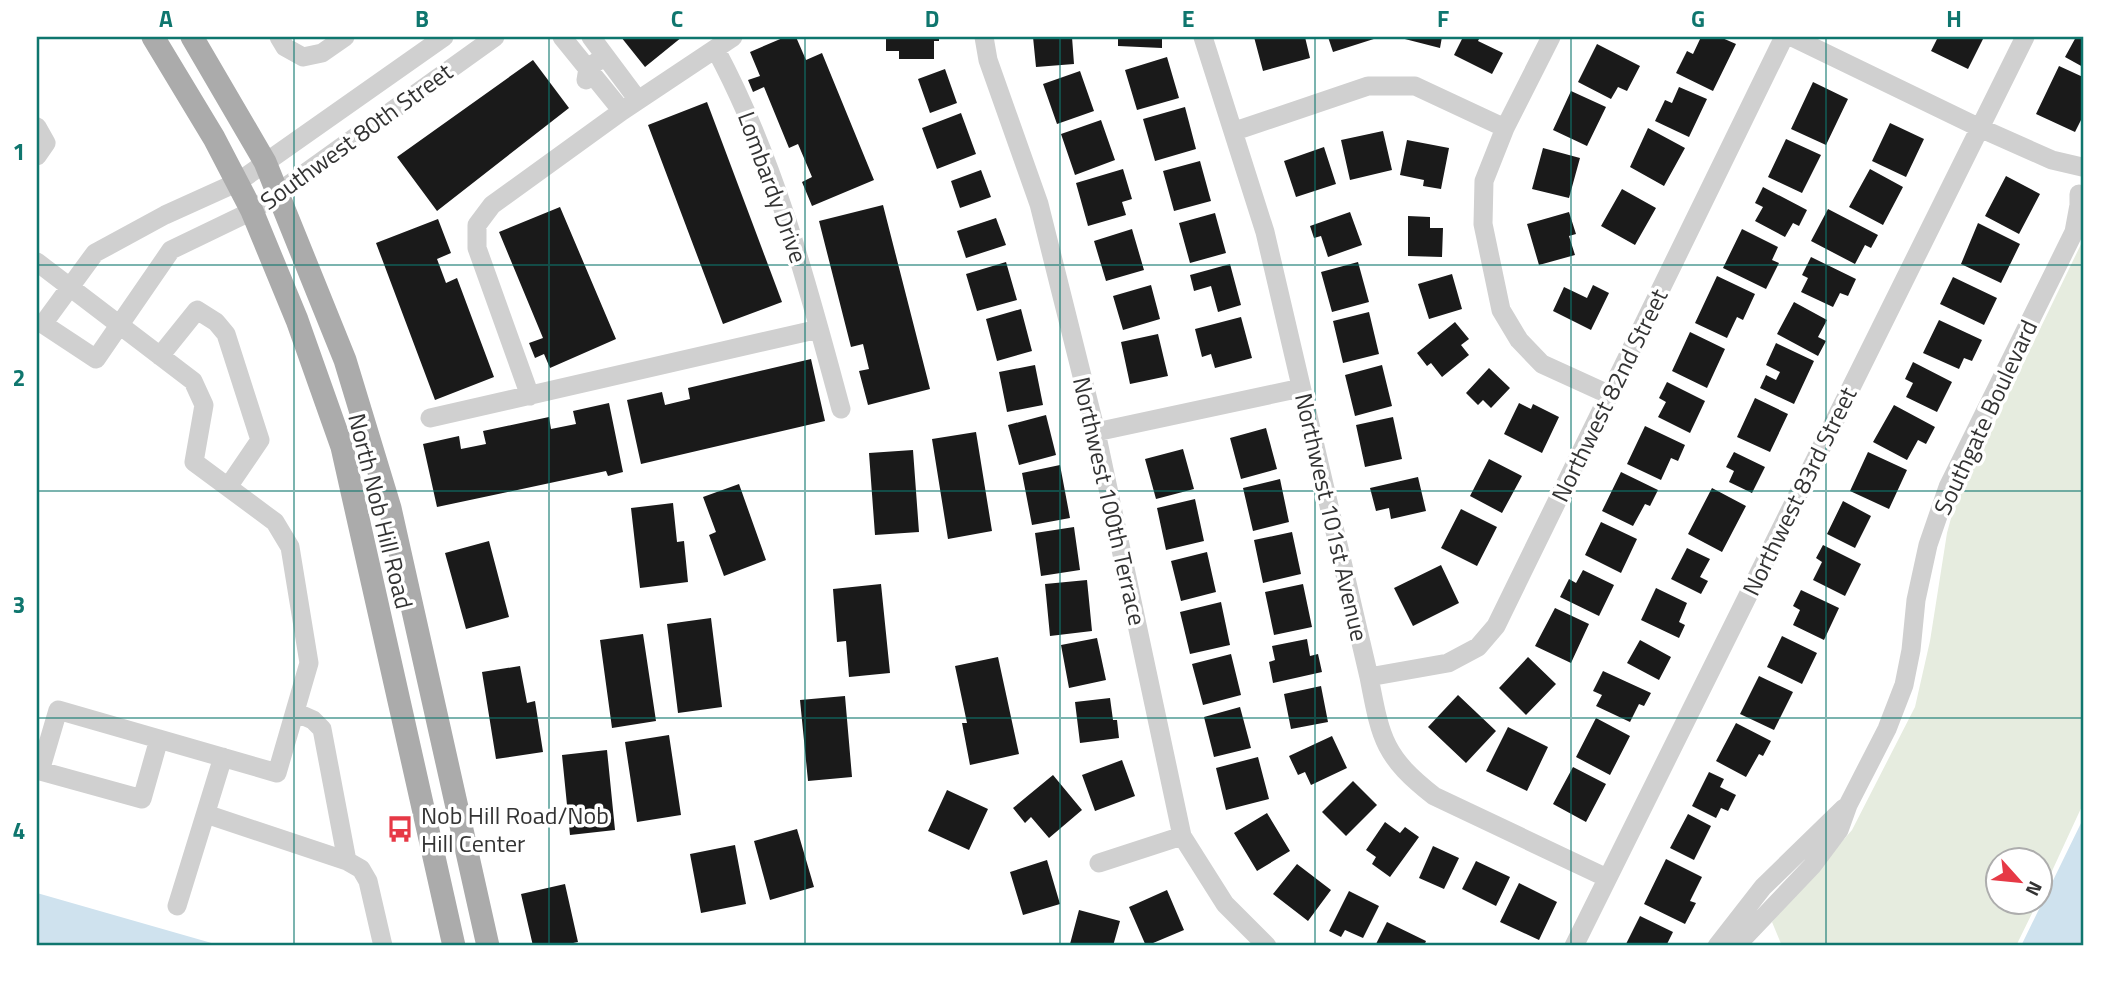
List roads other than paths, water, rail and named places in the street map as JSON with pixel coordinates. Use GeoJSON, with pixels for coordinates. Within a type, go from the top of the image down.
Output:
{"type":"FeatureCollection","features":[{"type":"Feature","properties":{"kind":"main road","name":"North Nob Hill Road"},"geometry":{"type":"LineString","coordinates":[[153,37],[238,182],[252,211],[297,320],[342,447],[454,946]]}},
{"type":"Feature","properties":{"kind":"main road","name":"North Nob Hill Road"},"geometry":{"type":"LineString","coordinates":[[192,37],[265,162],[345,360],[390,508],[488,946]]}},
{"type":"Feature","properties":{"kind":"street"},"geometry":{"type":"LineString","coordinates":[[279,37],[285,47],[303,57],[322,53],[345,37]]}},
{"type":"Feature","properties":{"kind":"street","name":"Southwest 80th Street"},"geometry":{"type":"LineString","coordinates":[[444,37],[238,182],[166,215],[95,253],[43,324],[96,359],[171,250],[252,211],[495,37]]}},
{"type":"Feature","properties":{"kind":"street"},"geometry":{"type":"LineString","coordinates":[[562,37],[588,68]]}},
{"type":"Feature","properties":{"kind":"street"},"geometry":{"type":"LineString","coordinates":[[591,37],[605,56],[630,106]]}},
{"type":"Feature","properties":{"kind":"street"},"geometry":{"type":"LineString","coordinates":[[530,396],[477,248],[477,225],[492,205],[630,106],[733,37]]}},
{"type":"Feature","properties":{"kind":"street","name":"Northwest 100th Terrace"},"geometry":{"type":"LineString","coordinates":[[984,37],[988,60],[1039,204],[1096,432],[1182,836],[1225,904],[1266,946]]}},
{"type":"Feature","properties":{"kind":"street","name":"Northwest 101st Avenue"},"geometry":{"type":"LineString","coordinates":[[1203,37],[1265,232],[1369,677],[1378,726],[1389,752],[1410,777],[1434,796],[1607,878]]}},
{"type":"Feature","properties":{"kind":"street"},"geometry":{"type":"LineString","coordinates":[[1551,37],[1504,128],[1484,181],[1483,224],[1502,310],[1519,340],[1542,363],[1610,395]]}},
{"type":"Feature","properties":{"kind":"street","name":"Northwest 82nd Street"},"geometry":{"type":"LineString","coordinates":[[1369,677],[1447,663],[1478,647],[1496,626],[1784,37]]}},
{"type":"Feature","properties":{"kind":"street"},"geometry":{"type":"LineString","coordinates":[[1792,37],[2052,160],[2081,182]]}},
{"type":"Feature","properties":{"kind":"street","name":"Northwest 83rd Street"},"geometry":{"type":"LineString","coordinates":[[1574,946],[2025,37]]}},
{"type":"Feature","properties":{"kind":"street","name":"Lombardy Drive"},"geometry":{"type":"LineString","coordinates":[[716,50],[735,85],[796,242],[841,409]]}},
{"type":"Feature","properties":{"kind":"street"},"geometry":{"type":"LineString","coordinates":[[605,56],[588,68],[585,77],[594,94],[630,106]]}},
{"type":"Feature","properties":{"kind":"street"},"geometry":{"type":"LineString","coordinates":[[1235,131],[1368,86],[1415,86],[1504,128]]}},
{"type":"Feature","properties":{"kind":"street"},"geometry":{"type":"LineString","coordinates":[[37,127],[46,143],[37,156]]}},
{"type":"Feature","properties":{"kind":"street","name":"Southgate Boulevard"},"geometry":{"type":"LineString","coordinates":[[1736,946],[1781,900],[1839,830],[1848,805],[1887,729],[1904,685],[1916,600],[1928,545],[1948,486],[2078,226],[2081,182]]}},
{"type":"Feature","properties":{"kind":"street"},"geometry":{"type":"LineString","coordinates":[[37,262],[193,382],[204,405],[194,462],[275,522],[290,547],[309,663],[277,773],[223,757],[58,710],[38,771],[142,799],[159,739]]}},
{"type":"Feature","properties":{"kind":"street"},"geometry":{"type":"LineString","coordinates":[[160,356],[197,310],[216,322],[226,334],[260,440],[228,487]]}},
{"type":"Feature","properties":{"kind":"street"},"geometry":{"type":"LineString","coordinates":[[430,418],[819,329]]}},
{"type":"Feature","properties":{"kind":"street"},"geometry":{"type":"LineString","coordinates":[[1096,432],[1301,388]]}},
{"type":"Feature","properties":{"kind":"street"},"geometry":{"type":"LineString","coordinates":[[295,712],[313,720],[322,729],[347,861]]}},
{"type":"Feature","properties":{"kind":"street"},"geometry":{"type":"LineString","coordinates":[[177,906],[223,757]]}},
{"type":"Feature","properties":{"kind":"street","name":"Southgate Boulevard"},"geometry":{"type":"LineString","coordinates":[[1717,946],[1763,887],[1848,805]]}},
{"type":"Feature","properties":{"kind":"street"},"geometry":{"type":"LineString","coordinates":[[205,814],[347,861],[361,869],[368,881],[383,946]]}},
{"type":"Feature","properties":{"kind":"street"},"geometry":{"type":"LineString","coordinates":[[1099,863],[1182,836]]}},
{"type":"Feature","properties":{"kind":"water"},"geometry":{"type":"Polygon","coordinates":[[[2083,819],[2083,946],[2021,946],[2036,916],[2054,916],[2054,878],[2083,819]]]}},
{"type":"Feature","properties":{"kind":"water"},"geometry":{"type":"Polygon","coordinates":[[[37,893],[222,946],[37,946],[37,893]]]}},
{"type":"Feature","properties":{"kind":"place","name":"Nob Hill Road/Nob Hill Center"},"geometry":{"type":"Point","coordinates":[400,829]}}]}
